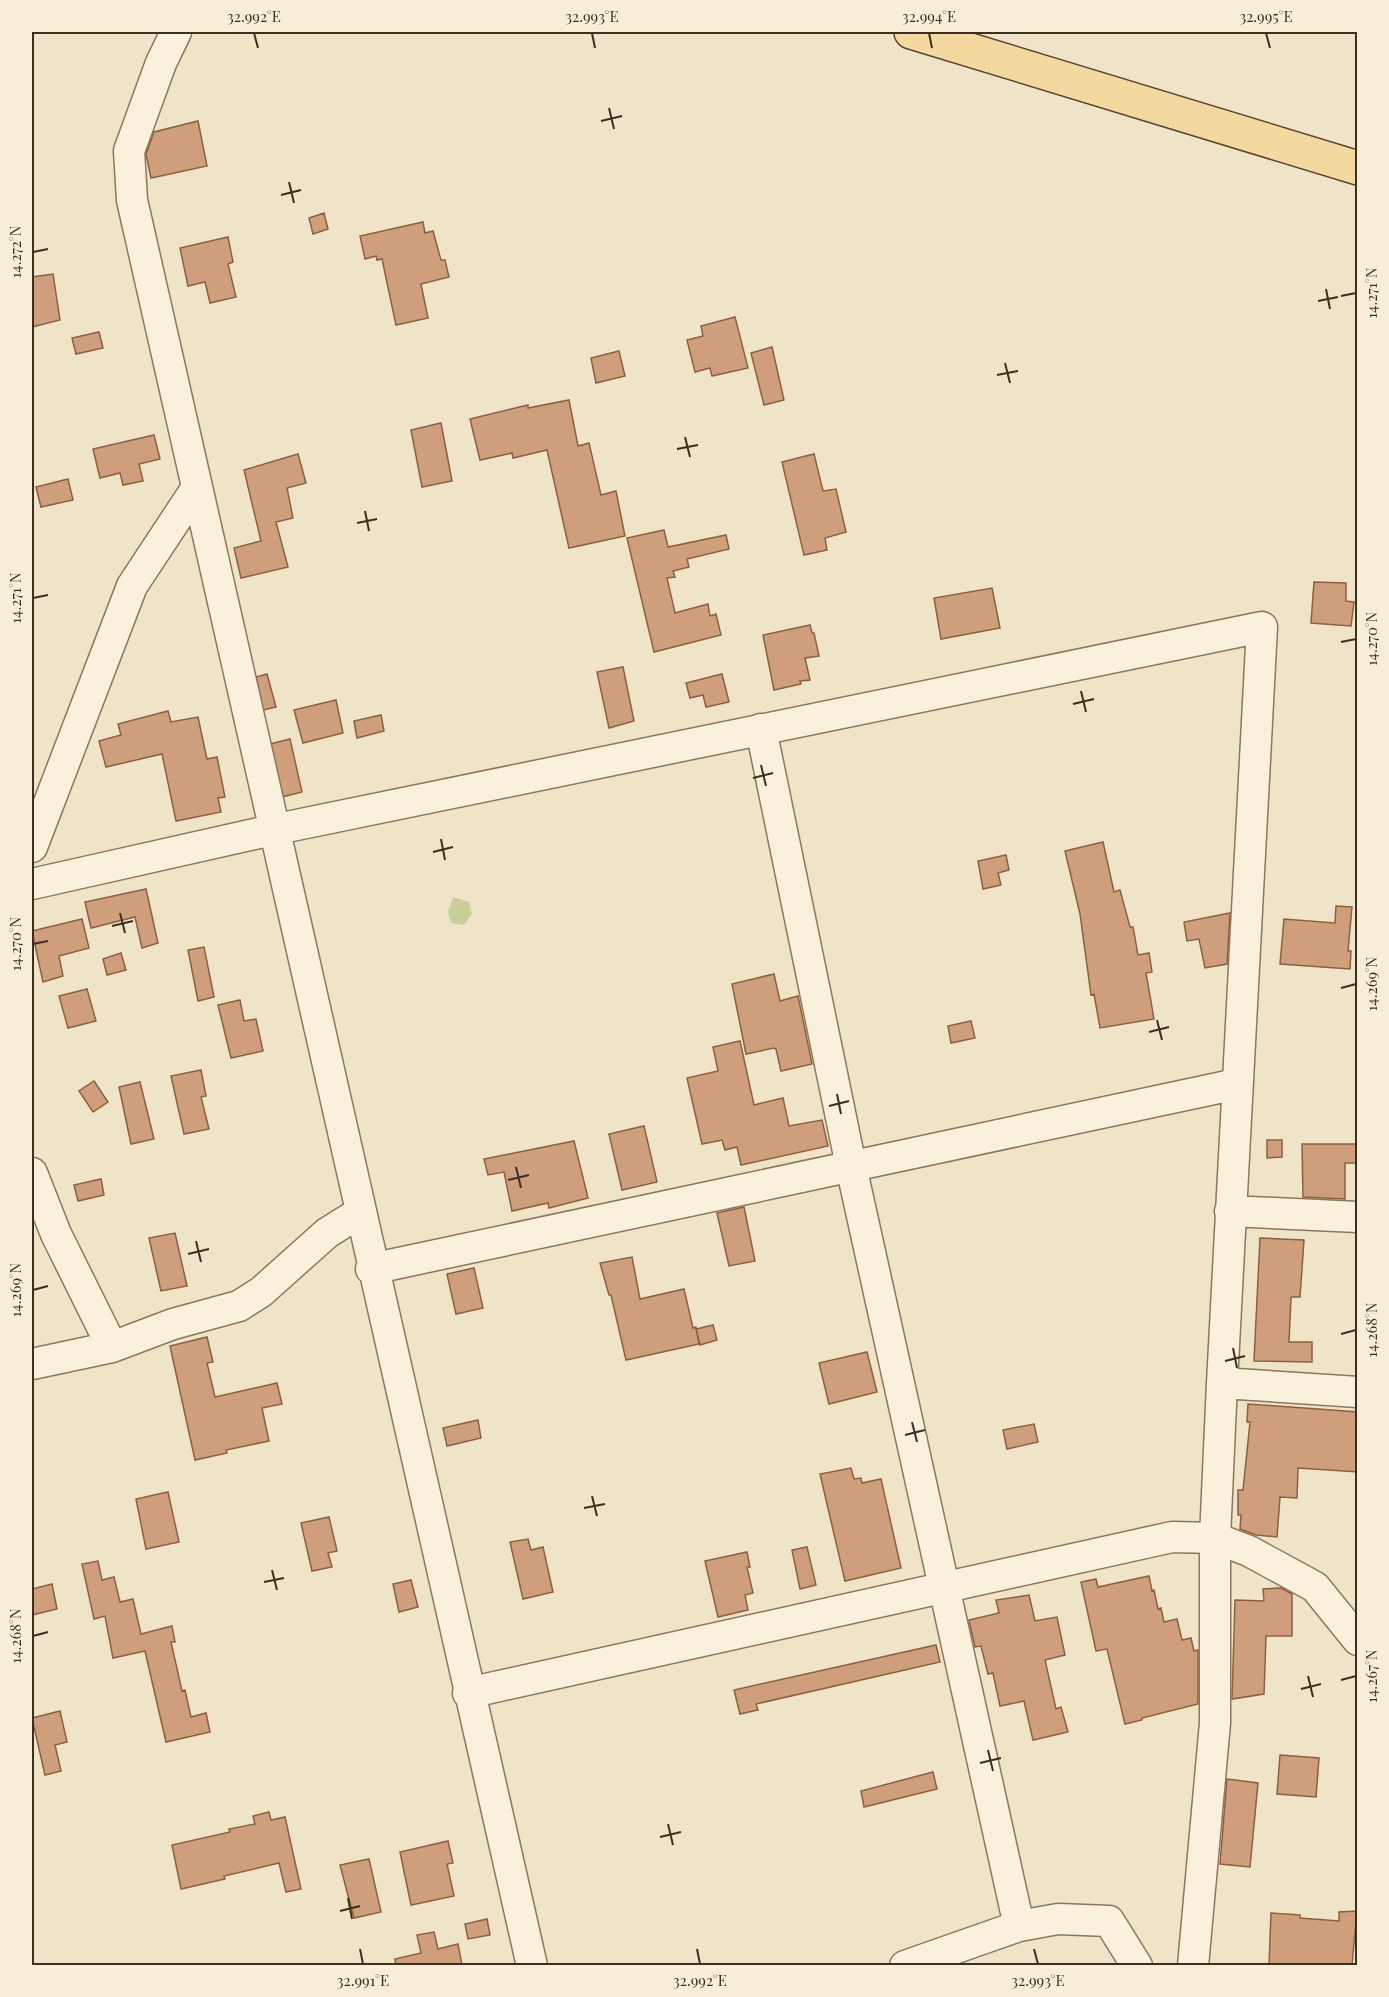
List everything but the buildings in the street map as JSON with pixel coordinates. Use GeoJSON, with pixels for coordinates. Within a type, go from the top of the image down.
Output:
{"type":"FeatureCollection","features":[{"type":"Feature","properties":{"kind":"main road"},"geometry":{"type":"LineString","coordinates":[[911,32],[1358,168]]}},
{"type":"Feature","properties":{"kind":"street"},"geometry":{"type":"LineString","coordinates":[[176,32],[161,63],[129,151],[132,200],[371,1269],[532,1965]]}},
{"type":"Feature","properties":{"kind":"street"},"geometry":{"type":"LineString","coordinates":[[32,848],[132,586],[196,489]]}},
{"type":"Feature","properties":{"kind":"street"},"geometry":{"type":"LineString","coordinates":[[32,884],[272,830],[1262,627],[1230,1211],[1215,1539],[1215,1723],[1193,1965]]}},
{"type":"Feature","properties":{"kind":"street"},"geometry":{"type":"LineString","coordinates":[[761,729],[851,1166],[1019,1926]]}},
{"type":"Feature","properties":{"kind":"street"},"geometry":{"type":"LineString","coordinates":[[371,1269],[1237,1084]]}},
{"type":"Feature","properties":{"kind":"street"},"geometry":{"type":"LineString","coordinates":[[32,1173],[56,1234],[112,1347]]}},
{"type":"Feature","properties":{"kind":"street"},"geometry":{"type":"LineString","coordinates":[[1230,1211],[1358,1217]]}},
{"type":"Feature","properties":{"kind":"street"},"geometry":{"type":"LineString","coordinates":[[32,1364],[112,1347],[173,1324],[239,1306],[261,1292],[327,1233],[359,1213]]}},
{"type":"Feature","properties":{"kind":"street"},"geometry":{"type":"LineString","coordinates":[[1222,1383],[1358,1392]]}},
{"type":"Feature","properties":{"kind":"street"},"geometry":{"type":"LineString","coordinates":[[468,1693],[1172,1537],[1215,1539],[1249,1551],[1315,1587],[1358,1640]]}},
{"type":"Feature","properties":{"kind":"street"},"geometry":{"type":"LineString","coordinates":[[905,1965],[1019,1926],[1058,1919],[1109,1921],[1137,1965]]}},
{"type":"Feature","properties":{"kind":"green space"},"geometry":{"type":"Polygon","coordinates":[[[453,897],[469,902],[472,914],[464,925],[451,923],[448,912],[453,897]]]}}]}
